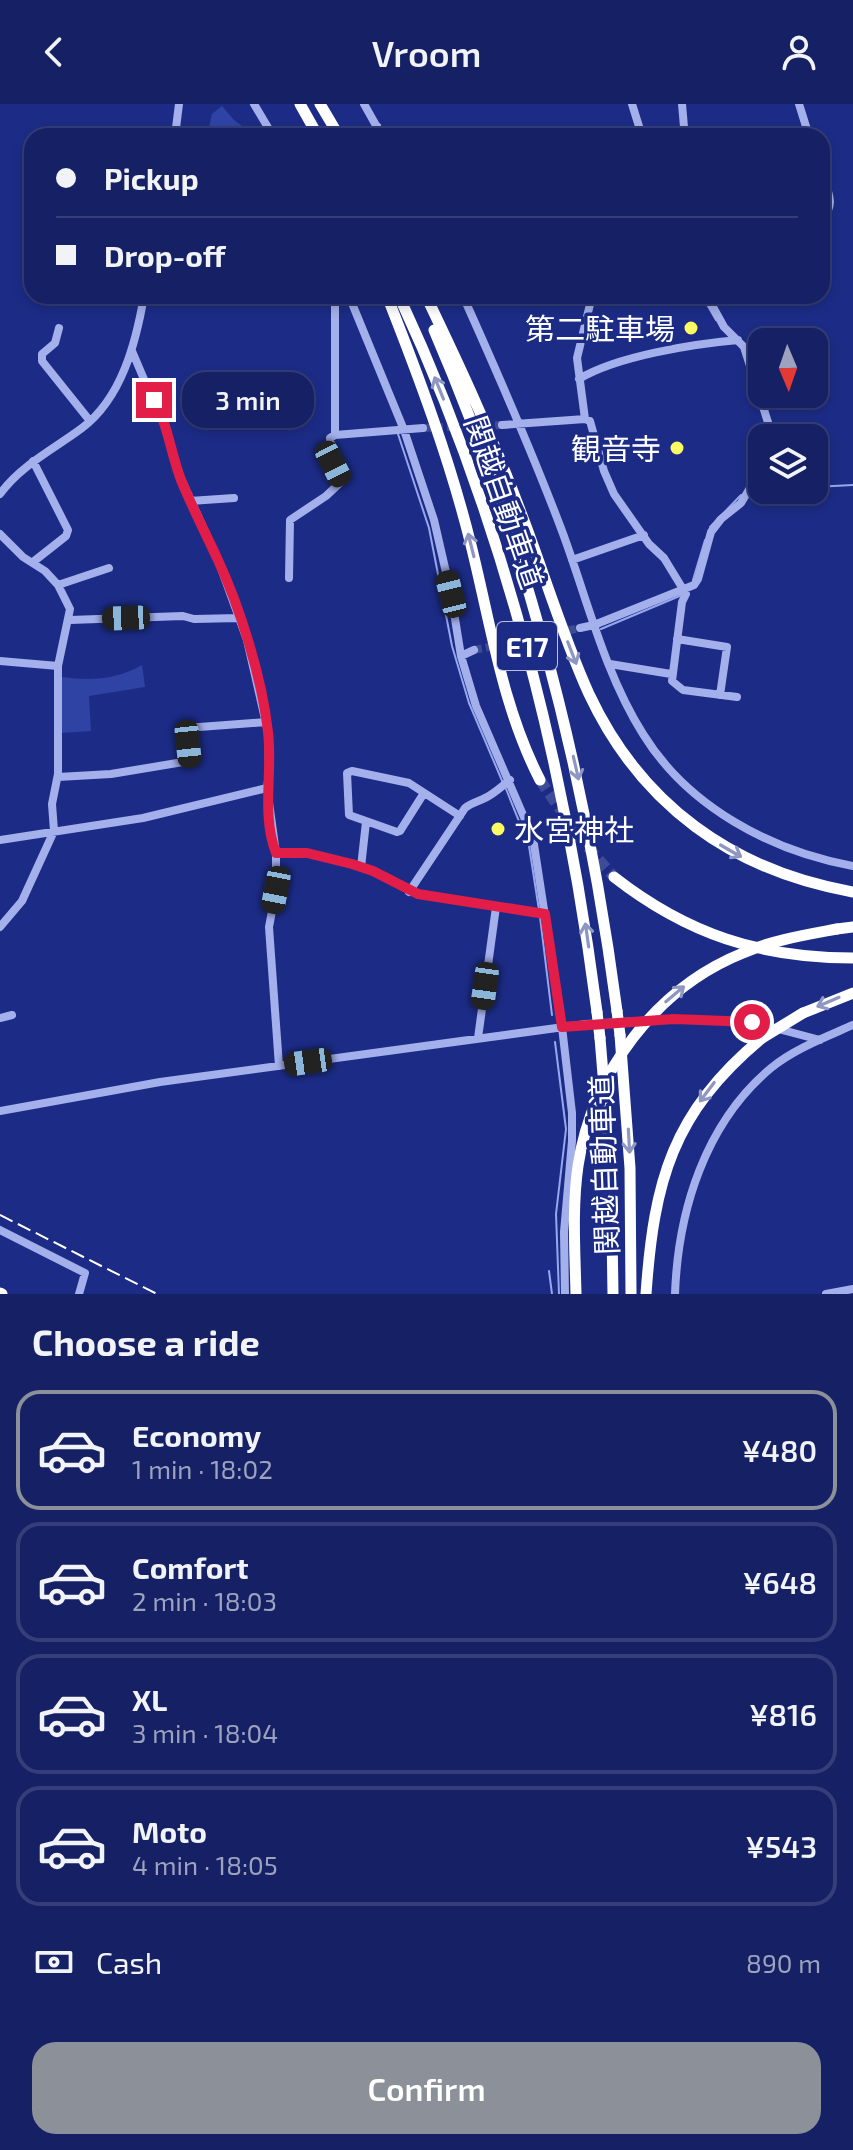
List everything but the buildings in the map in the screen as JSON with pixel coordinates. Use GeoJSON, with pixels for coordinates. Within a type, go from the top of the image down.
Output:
{"type":"FeatureCollection","features":[{"type":"Feature","properties":{"kind":"highway"},"geometry":{"type":"LineString","coordinates":[[298,104],[311,128]]}},
{"type":"Feature","properties":{"kind":"highway"},"geometry":{"type":"LineString","coordinates":[[320,104],[334,128]]}},
{"type":"Feature","properties":{"kind":"highway"},"geometry":{"type":"LineString","coordinates":[[327,104],[340,128]]}},
{"type":"Feature","properties":{"kind":"highway"},"geometry":{"type":"LineString","coordinates":[[390,304],[442,446],[470,543],[510,709],[540,780]]}},
{"type":"Feature","properties":{"kind":"highway","name":"関越自動車道"},"geometry":{"type":"LineString","coordinates":[[402,304],[473,476],[531,663],[556,765],[576,860],[600,1038],[611,1171],[613,1294]]}},
{"type":"Feature","properties":{"kind":"highway","name":"関越自動車道"},"geometry":{"type":"LineString","coordinates":[[423,304],[489,468],[550,660],[595,861],[620,1035],[630,1168],[631,1294]]}},
{"type":"Feature","properties":{"kind":"highway"},"geometry":{"type":"LineString","coordinates":[[430,304],[511,485],[578,669],[622,751],[662,799],[700,832],[740,857],[789,877],[853,892]]}},
{"type":"Feature","properties":{"kind":"highway"},"geometry":{"type":"LineString","coordinates":[[614,877],[660,910],[726,940],[788,954],[853,958]]}},
{"type":"Feature","properties":{"kind":"highway"},"geometry":{"type":"LineString","coordinates":[[576,1294],[575,1190],[584,1137],[601,1091],[639,1029],[676,992],[718,965],[764,945],[853,927]]}},
{"type":"Feature","properties":{"kind":"highway"},"geometry":{"type":"LineString","coordinates":[[646,1294],[655,1209],[670,1155],[683,1127],[717,1079],[762,1038],[803,1013],[853,993]]}},
{"type":"Feature","properties":{"kind":"street"},"geometry":{"type":"LineString","coordinates":[[176,128],[179,104]]}},
{"type":"Feature","properties":{"kind":"street"},"geometry":{"type":"LineString","coordinates":[[254,104],[268,128]]}},
{"type":"Feature","properties":{"kind":"street"},"geometry":{"type":"LineString","coordinates":[[632,104],[640,128]]}},
{"type":"Feature","properties":{"kind":"street"},"geometry":{"type":"LineString","coordinates":[[682,104],[683,128]]}},
{"type":"Feature","properties":{"kind":"street"},"geometry":{"type":"LineString","coordinates":[[799,104],[806,128]]}},
{"type":"Feature","properties":{"kind":"street"},"geometry":{"type":"LineString","coordinates":[[368,106],[377,126],[374,128]]}},
{"type":"Feature","properties":{"kind":"street"},"geometry":{"type":"LineString","coordinates":[[3,490],[33,461],[90,421],[109,398],[132,351],[142,304]]}},
{"type":"Feature","properties":{"kind":"street"},"geometry":{"type":"LineString","coordinates":[[335,304],[335,435]]}},
{"type":"Feature","properties":{"kind":"street"},"geometry":{"type":"LineString","coordinates":[[352,304],[404,430],[434,520],[461,656],[476,706],[505,783],[533,838],[562,1027],[572,1141],[564,1232],[565,1294]]}},
{"type":"Feature","properties":{"kind":"street"},"geometry":{"type":"LineString","coordinates":[[467,304],[521,423],[594,625],[642,733],[657,754],[722,814],[758,835],[798,852],[853,866]]}},
{"type":"Feature","properties":{"kind":"street"},"geometry":{"type":"LineString","coordinates":[[585,419],[577,358],[590,304]]}},
{"type":"Feature","properties":{"kind":"street"},"geometry":{"type":"LineString","coordinates":[[711,304],[724,327],[744,347],[769,424]]}},
{"type":"Feature","properties":{"kind":"street"},"geometry":{"type":"LineString","coordinates":[[59,328],[55,343],[42,354],[42,361],[90,421]]}},
{"type":"Feature","properties":{"kind":"street"},"geometry":{"type":"LineString","coordinates":[[579,379],[594,371],[662,352],[738,340]]}},
{"type":"Feature","properties":{"kind":"street"},"geometry":{"type":"LineString","coordinates":[[132,351],[163,416],[178,472],[218,560],[247,640],[266,722],[267,788],[276,853],[276,890],[269,927],[279,1066]]}},
{"type":"Feature","properties":{"kind":"street"},"geometry":{"type":"LineString","coordinates":[[502,425],[590,421],[614,494],[685,590],[672,681],[683,690],[737,697]]}},
{"type":"Feature","properties":{"kind":"street"},"geometry":{"type":"LineString","coordinates":[[289,578],[290,520],[326,496],[342,481],[330,438],[335,435],[423,428]]}},
{"type":"Feature","properties":{"kind":"street"},"geometry":{"type":"LineString","coordinates":[[33,461],[68,530],[66,536],[33,562]]}},
{"type":"Feature","properties":{"kind":"street"},"geometry":{"type":"LineString","coordinates":[[0,476],[3,490]]}},
{"type":"Feature","properties":{"kind":"street"},"geometry":{"type":"LineString","coordinates":[[580,628],[694,585],[711,532],[741,503],[748,491]]}},
{"type":"Feature","properties":{"kind":"street"},"geometry":{"type":"LineString","coordinates":[[190,501],[234,498]]}},
{"type":"Feature","properties":{"kind":"street"},"geometry":{"type":"LineString","coordinates":[[0,534],[58,585],[70,609],[58,666],[58,777],[52,804],[54,831],[22,901],[0,927]]}},
{"type":"Feature","properties":{"kind":"street"},"geometry":{"type":"LineString","coordinates":[[572,560],[644,535]]}},
{"type":"Feature","properties":{"kind":"street"},"geometry":{"type":"LineString","coordinates":[[58,585],[109,568]]}},
{"type":"Feature","properties":{"kind":"street"},"geometry":{"type":"LineString","coordinates":[[70,620],[183,616],[194,619],[239,618]]}},
{"type":"Feature","properties":{"kind":"street"},"geometry":{"type":"LineString","coordinates":[[677,639],[727,647],[720,695]]}},
{"type":"Feature","properties":{"kind":"street"},"geometry":{"type":"LineString","coordinates":[[461,656],[474,650]]}},
{"type":"Feature","properties":{"kind":"street"},"geometry":{"type":"LineString","coordinates":[[0,661],[58,666]]}},
{"type":"Feature","properties":{"kind":"street"},"geometry":{"type":"LineString","coordinates":[[610,664],[671,674]]}},
{"type":"Feature","properties":{"kind":"street"},"geometry":{"type":"LineString","coordinates":[[58,777],[111,774],[189,761],[186,728],[266,722]]}},
{"type":"Feature","properties":{"kind":"street"},"geometry":{"type":"LineString","coordinates":[[424,793],[400,831],[349,815],[347,773],[352,771],[409,783],[460,816]]}},
{"type":"Feature","properties":{"kind":"street"},"geometry":{"type":"LineString","coordinates":[[409,892],[473,801],[481,800],[505,783]]}},
{"type":"Feature","properties":{"kind":"street"},"geometry":{"type":"LineString","coordinates":[[0,840],[154,816],[267,788]]}},
{"type":"Feature","properties":{"kind":"street"},"geometry":{"type":"LineString","coordinates":[[361,867],[366,822]]}},
{"type":"Feature","properties":{"kind":"street"},"geometry":{"type":"LineString","coordinates":[[276,853],[307,853],[361,867],[390,879],[409,892],[545,914]]}},
{"type":"Feature","properties":{"kind":"street"},"geometry":{"type":"LineString","coordinates":[[478,1038],[496,907]]}},
{"type":"Feature","properties":{"kind":"street"},"geometry":{"type":"LineString","coordinates":[[0,1018],[12,1015]]}},
{"type":"Feature","properties":{"kind":"street"},"geometry":{"type":"LineString","coordinates":[[0,1111],[160,1082],[586,1024],[674,1019],[752,1022],[820,1040]]}},
{"type":"Feature","properties":{"kind":"street"},"geometry":{"type":"LineString","coordinates":[[675,1294],[686,1211],[709,1147],[732,1110],[772,1067],[853,1025]]}},
{"type":"Feature","properties":{"kind":"street"},"geometry":{"type":"LineString","coordinates":[[0,1230],[85,1273],[79,1294]]}},
{"type":"Feature","properties":{"kind":"street"},"geometry":{"type":"LineString","coordinates":[[826,1294],[853,1289]]}},
{"type":"Feature","properties":{"kind":"shaded area"},"geometry":{"type":"Polygon","coordinates":[[[222,106],[244,128],[209,128],[212,114],[222,106]]]}},
{"type":"Feature","properties":{"kind":"shaded area"},"geometry":{"type":"Polygon","coordinates":[[[142,665],[145,687],[89,696],[91,731],[60,733],[62,677],[103,678],[142,665]]]}},
{"type":"Feature","properties":{"kind":"waterway"},"geometry":{"type":"LineString","coordinates":[[707,304],[716,320]]}},
{"type":"Feature","properties":{"kind":"waterway"},"geometry":{"type":"LineString","coordinates":[[398,434],[429,528],[452,646],[469,703],[503,783]]}},
{"type":"Feature","properties":{"kind":"waterway"},"geometry":{"type":"LineString","coordinates":[[828,486],[853,485]]}},
{"type":"Feature","properties":{"kind":"waterway"},"geometry":{"type":"LineString","coordinates":[[710,527],[741,495]]}},
{"type":"Feature","properties":{"kind":"waterway"},"geometry":{"type":"LineString","coordinates":[[693,580],[705,540]]}},
{"type":"Feature","properties":{"kind":"waterway"},"geometry":{"type":"LineString","coordinates":[[601,629],[682,595]]}},
{"type":"Feature","properties":{"kind":"waterway"},"geometry":{"type":"LineString","coordinates":[[506,789],[529,846],[539,910]]}},
{"type":"Feature","properties":{"kind":"waterway"},"geometry":{"type":"LineString","coordinates":[[540,917],[552,1015]]}},
{"type":"Feature","properties":{"kind":"waterway"},"geometry":{"type":"LineString","coordinates":[[555,1042],[566,1129],[556,1214],[559,1294]]}},
{"type":"Feature","properties":{"kind":"waterway"},"geometry":{"type":"LineString","coordinates":[[549,1271],[552,1294]]}},
{"type":"Feature","properties":{"kind":"tunnel"},"geometry":{"type":"LineString","coordinates":[[423,428],[502,425]]}},
{"type":"Feature","properties":{"kind":"tunnel"},"geometry":{"type":"LineString","coordinates":[[474,650],[580,628]]}},
{"type":"Feature","properties":{"kind":"tunnel"},"geometry":{"type":"LineString","coordinates":[[540,780],[579,837],[614,877]]}},
{"type":"Feature","properties":{"kind":"railway"},"geometry":{"type":"LineString","coordinates":[[0,1215],[157,1294]]}},
{"type":"Feature","properties":{"kind":"place","name":"第二駐車場"},"geometry":{"type":"Point","coordinates":[691,328]}},
{"type":"Feature","properties":{"kind":"place","name":"観音寺"},"geometry":{"type":"Point","coordinates":[677,448]}},
{"type":"Feature","properties":{"kind":"place","name":"水宮神社"},"geometry":{"type":"Point","coordinates":[498,829]}},
{"type":"Feature","properties":{"kind":"route"},"geometry":{"type":"LineString","coordinates":[[154,400],[163,416],[178,472],[218,560],[247,640],[268,732],[267,788],[276,853],[307,853],[352,864],[418,894],[545,914],[562,1027],[674,1019],[752,1022]]}}]}
